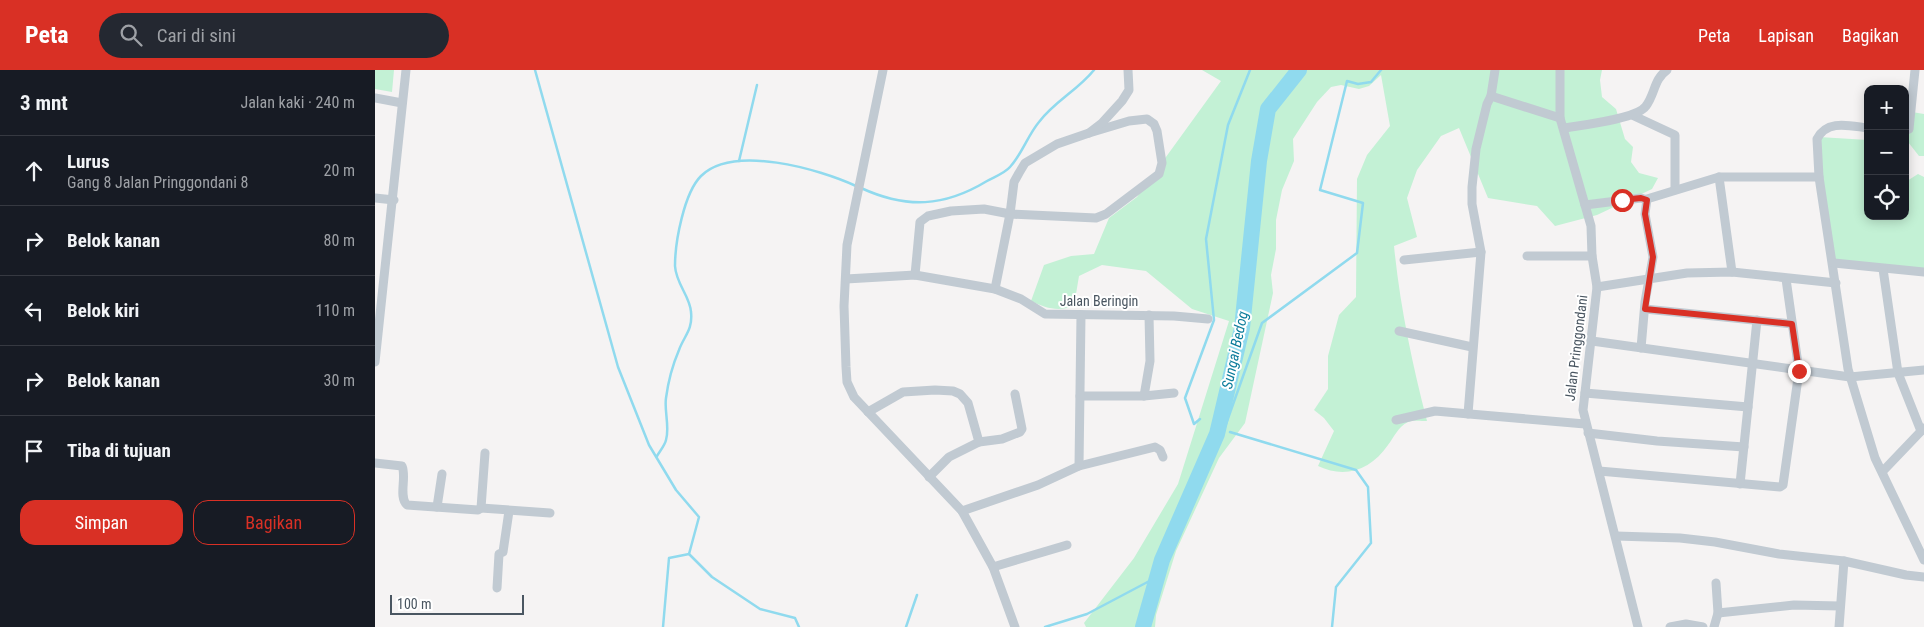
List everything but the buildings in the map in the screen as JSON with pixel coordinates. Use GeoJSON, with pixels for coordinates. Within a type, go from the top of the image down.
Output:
{"type":"FeatureCollection","features":[{"type":"Feature","properties":{"kind":"street"},"geometry":{"type":"LineString","coordinates":[[375,362],[406,70]]}},
{"type":"Feature","properties":{"kind":"street"},"geometry":{"type":"LineString","coordinates":[[883,70],[847,246],[844,306],[847,382],[854,397],[962,511],[993,568],[1015,627]]}},
{"type":"Feature","properties":{"kind":"street"},"geometry":{"type":"LineString","coordinates":[[1089,133],[1102,123],[1127,94],[1128,70]]}},
{"type":"Feature","properties":{"kind":"street"},"geometry":{"type":"LineString","coordinates":[[1468,414],[1481,252],[1472,204],[1472,187],[1476,150],[1487,104],[1491,96],[1495,70]]}},
{"type":"Feature","properties":{"kind":"street","name":"Jalan Pringgondani"},"geometry":{"type":"LineString","coordinates":[[1560,70],[1560,118],[1591,226],[1592,256],[1597,287],[1583,410],[1586,429],[1599,471],[1638,627]]}},
{"type":"Feature","properties":{"kind":"street"},"geometry":{"type":"LineString","coordinates":[[1564,128],[1641,112],[1648,104],[1655,84],[1667,70]]}},
{"type":"Feature","properties":{"kind":"street"},"geometry":{"type":"LineString","coordinates":[[1907,130],[1909,129],[1915,70]]}},
{"type":"Feature","properties":{"kind":"street"},"geometry":{"type":"LineString","coordinates":[[1491,96],[1560,118]]}},
{"type":"Feature","properties":{"kind":"street"},"geometry":{"type":"LineString","coordinates":[[375,98],[402,103]]}},
{"type":"Feature","properties":{"kind":"street"},"geometry":{"type":"LineString","coordinates":[[1632,115],[1675,135],[1675,189]]}},
{"type":"Feature","properties":{"kind":"street"},"geometry":{"type":"LineString","coordinates":[[915,275],[920,222],[928,216],[984,209],[1011,214],[1055,217],[1102,217],[1159,174],[1162,162],[1154,124],[1147,119],[1129,121],[1089,133],[1057,144],[1025,163],[1014,182],[1011,214],[995,290]]}},
{"type":"Feature","properties":{"kind":"street"},"geometry":{"type":"LineString","coordinates":[[1864,128],[1839,125],[1830,127],[1819,135],[1817,139],[1819,177],[1838,264],[1836,283],[1850,377],[1875,458],[1883,471],[1924,560]]}},
{"type":"Feature","properties":{"kind":"street"},"geometry":{"type":"LineString","coordinates":[[1719,177],[1731,272]]}},
{"type":"Feature","properties":{"kind":"street"},"geometry":{"type":"LineString","coordinates":[[1585,205],[1641,198],[1647,200],[1675,189],[1719,177],[1819,177]]}},
{"type":"Feature","properties":{"kind":"street"},"geometry":{"type":"LineString","coordinates":[[375,198],[393,200]]}},
{"type":"Feature","properties":{"kind":"street"},"geometry":{"type":"LineString","coordinates":[[1641,348],[1653,257],[1645,214],[1647,200]]}},
{"type":"Feature","properties":{"kind":"street"},"geometry":{"type":"LineString","coordinates":[[1404,260],[1481,252]]}},
{"type":"Feature","properties":{"kind":"street"},"geometry":{"type":"LineString","coordinates":[[1527,256],[1592,256]]}},
{"type":"Feature","properties":{"kind":"street"},"geometry":{"type":"LineString","coordinates":[[1838,264],[1924,272]]}},
{"type":"Feature","properties":{"kind":"street"},"geometry":{"type":"LineString","coordinates":[[1883,268],[1898,373],[1922,429],[1883,471]]}},
{"type":"Feature","properties":{"kind":"street"},"geometry":{"type":"LineString","coordinates":[[1597,287],[1687,273],[1731,272],[1836,283]]}},
{"type":"Feature","properties":{"kind":"street","name":"Jalan Beringin"},"geometry":{"type":"LineString","coordinates":[[846,279],[915,275],[995,290],[1021,299],[1026,305],[1045,314],[1149,315],[1209,319]]}},
{"type":"Feature","properties":{"kind":"street"},"geometry":{"type":"LineString","coordinates":[[1599,471],[1777,488],[1783,485],[1799,371],[1786,279]]}},
{"type":"Feature","properties":{"kind":"street"},"geometry":{"type":"LineString","coordinates":[[1645,309],[1792,324]]}},
{"type":"Feature","properties":{"kind":"street"},"geometry":{"type":"LineString","coordinates":[[1079,466],[1081,315]]}},
{"type":"Feature","properties":{"kind":"street"},"geometry":{"type":"LineString","coordinates":[[1144,396],[1150,361],[1149,315]]}},
{"type":"Feature","properties":{"kind":"street"},"geometry":{"type":"LineString","coordinates":[[1740,484],[1757,320]]}},
{"type":"Feature","properties":{"kind":"street"},"geometry":{"type":"LineString","coordinates":[[1399,331],[1472,346]]}},
{"type":"Feature","properties":{"kind":"street"},"geometry":{"type":"LineString","coordinates":[[1592,341],[1850,377],[1924,370]]}},
{"type":"Feature","properties":{"kind":"street"},"geometry":{"type":"LineString","coordinates":[[868,412],[903,392],[918,390],[953,391],[960,394],[968,403],[979,442]]}},
{"type":"Feature","properties":{"kind":"street"},"geometry":{"type":"LineString","coordinates":[[1080,396],[1144,396],[1174,392]]}},
{"type":"Feature","properties":{"kind":"street"},"geometry":{"type":"LineString","coordinates":[[929,476],[949,457],[979,442],[1002,439],[1020,432],[1022,429],[1015,394]]}},
{"type":"Feature","properties":{"kind":"street"},"geometry":{"type":"LineString","coordinates":[[1585,394],[1748,407]]}},
{"type":"Feature","properties":{"kind":"street"},"geometry":{"type":"LineString","coordinates":[[1396,420],[1435,411],[1586,429],[1657,441],[1744,447]]}},
{"type":"Feature","properties":{"kind":"street"},"geometry":{"type":"LineString","coordinates":[[962,511],[1039,485],[1079,466],[1155,447],[1163,457]]}},
{"type":"Feature","properties":{"kind":"street"},"geometry":{"type":"LineString","coordinates":[[481,508],[485,453]]}},
{"type":"Feature","properties":{"kind":"street"},"geometry":{"type":"LineString","coordinates":[[375,464],[402,466],[404,474],[403,500],[407,505],[550,512]]}},
{"type":"Feature","properties":{"kind":"street"},"geometry":{"type":"LineString","coordinates":[[437,507],[441,474]]}},
{"type":"Feature","properties":{"kind":"street"},"geometry":{"type":"LineString","coordinates":[[497,588],[499,554],[503,552],[509,511]]}},
{"type":"Feature","properties":{"kind":"street"},"geometry":{"type":"LineString","coordinates":[[1616,536],[1680,538],[1844,561],[1906,575],[1924,577]]}},
{"type":"Feature","properties":{"kind":"street"},"geometry":{"type":"LineString","coordinates":[[993,568],[1067,545]]}},
{"type":"Feature","properties":{"kind":"street"},"geometry":{"type":"LineString","coordinates":[[1839,627],[1844,561]]}},
{"type":"Feature","properties":{"kind":"street"},"geometry":{"type":"LineString","coordinates":[[1714,627],[1718,613],[1716,583]]}},
{"type":"Feature","properties":{"kind":"street"},"geometry":{"type":"LineString","coordinates":[[1718,613],[1794,606],[1840,606]]}},
{"type":"Feature","properties":{"kind":"street"},"geometry":{"type":"LineString","coordinates":[[1671,627],[1686,624],[1703,627]]}},
{"type":"Feature","properties":{"kind":"green space"},"geometry":{"type":"Polygon","coordinates":[[[375,70],[394,70],[392,92],[375,89],[375,70]]]}},
{"type":"Feature","properties":{"kind":"green space"},"geometry":{"type":"Polygon","coordinates":[[[1202,70],[1602,70],[1600,80],[1602,97],[1616,109],[1625,139],[1633,147],[1631,162],[1639,173],[1658,178],[1652,189],[1597,215],[1555,226],[1537,206],[1488,198],[1459,128],[1441,136],[1417,170],[1407,198],[1417,237],[1394,246],[1407,334],[1427,421],[1412,421],[1405,424],[1374,461],[1357,470],[1338,472],[1328,470],[1318,466],[1334,431],[1324,418],[1314,410],[1328,389],[1328,356],[1339,315],[1356,297],[1357,179],[1367,155],[1390,126],[1381,75],[1369,86],[1359,89],[1341,85],[1331,87],[1317,102],[1293,139],[1294,161],[1282,190],[1276,220],[1276,249],[1271,275],[1273,293],[1245,423],[1219,458],[1176,551],[1156,615],[1155,627],[1086,627],[1084,623],[1134,558],[1178,484],[1229,321],[1192,309],[1146,271],[1102,265],[1079,276],[1074,306],[1062,309],[1052,308],[1031,301],[1044,265],[1071,256],[1094,254],[1109,218],[1137,197],[1221,81],[1202,70]]]}},
{"type":"Feature","properties":{"kind":"green space"},"geometry":{"type":"Polygon","coordinates":[[[1912,112],[1924,114],[1924,156],[1919,156],[1909,143],[1912,112]]]}},
{"type":"Feature","properties":{"kind":"green space"},"geometry":{"type":"Polygon","coordinates":[[[1819,137],[1864,140],[1864,220],[1909,220],[1909,180],[1918,174],[1924,177],[1924,270],[1835,260],[1823,181],[1819,137]]]}},
{"type":"Feature","properties":{"kind":"waterway"},"geometry":{"type":"LineString","coordinates":[[535,70],[618,367],[649,445],[676,490],[699,517],[689,554],[712,577],[760,609],[795,618],[799,627]]}},
{"type":"Feature","properties":{"kind":"waterway"},"geometry":{"type":"LineString","coordinates":[[861,188],[878,195],[910,202],[940,200],[971,190],[1008,169],[1045,115],[1081,84],[1094,70]]}},
{"type":"Feature","properties":{"kind":"waterway"},"geometry":{"type":"LineString","coordinates":[[1200,419],[1194,424],[1185,398],[1214,320],[1206,239],[1228,125],[1250,70]]}},
{"type":"Feature","properties":{"kind":"waterway","name":"Sungai Bedog"},"geometry":{"type":"LineString","coordinates":[[1143,627],[1162,560],[1217,434],[1242,328],[1259,161],[1268,109],[1299,70]]}},
{"type":"Feature","properties":{"kind":"waterway"},"geometry":{"type":"LineString","coordinates":[[1226,424],[1262,323],[1357,253],[1363,203],[1320,190],[1347,81],[1358,84],[1371,82],[1381,70]]}},
{"type":"Feature","properties":{"kind":"waterway"},"geometry":{"type":"LineString","coordinates":[[739,161],[757,85]]}},
{"type":"Feature","properties":{"kind":"waterway"},"geometry":{"type":"LineString","coordinates":[[657,456],[665,444],[667,435],[666,403],[671,374],[691,324],[690,306],[678,279],[675,266],[682,218],[695,184],[701,176],[715,167],[734,162],[754,161],[799,167],[840,179],[856,186]]}},
{"type":"Feature","properties":{"kind":"waterway"},"geometry":{"type":"LineString","coordinates":[[1230,432],[1356,470],[1368,487],[1371,543],[1336,587],[1332,627]]}},
{"type":"Feature","properties":{"kind":"waterway"},"geometry":{"type":"LineString","coordinates":[[663,627],[669,558],[689,554]]}},
{"type":"Feature","properties":{"kind":"waterway"},"geometry":{"type":"LineString","coordinates":[[1045,627],[1087,614],[1157,577]]}},
{"type":"Feature","properties":{"kind":"waterway"},"geometry":{"type":"LineString","coordinates":[[906,627],[917,595]]}},
{"type":"Feature","properties":{"kind":"route"},"geometry":{"type":"LineString","coordinates":[[1622,200],[1641,198],[1647,200],[1645,214],[1653,257],[1645,309],[1792,324],[1799,371]]}}]}
